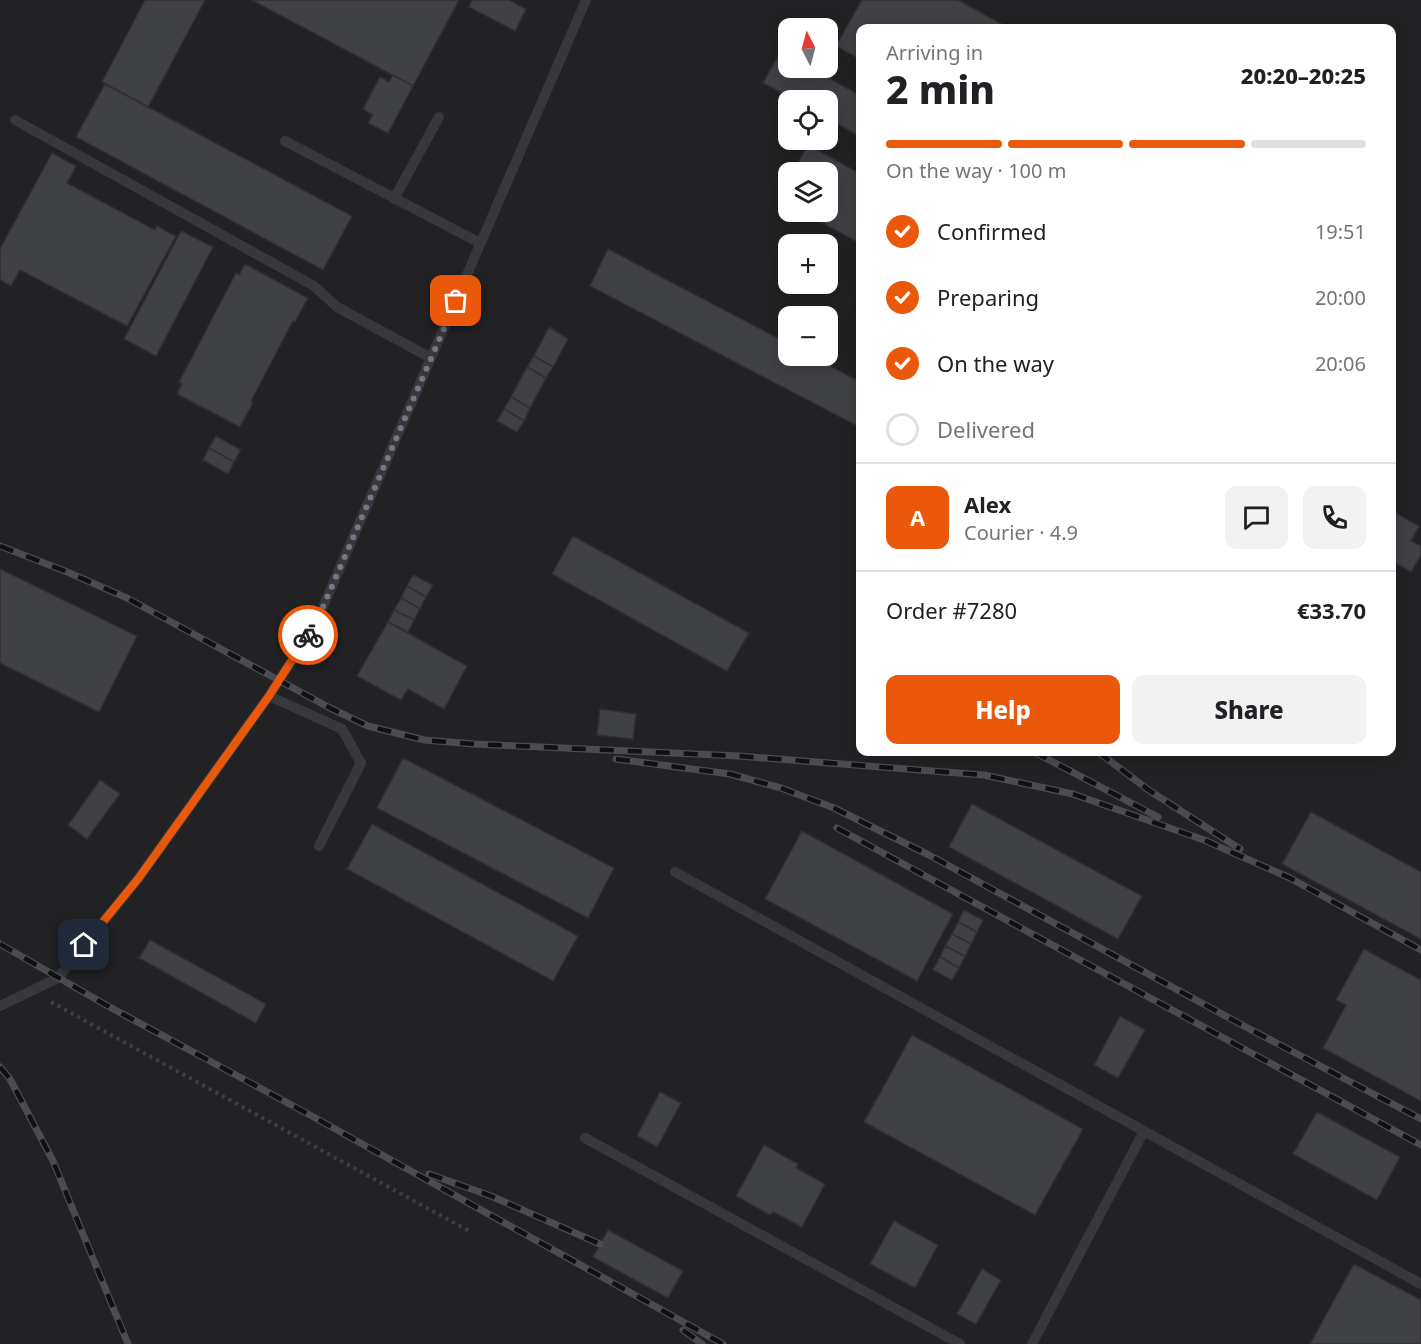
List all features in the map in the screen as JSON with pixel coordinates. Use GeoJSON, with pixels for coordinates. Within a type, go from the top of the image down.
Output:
{"type":"FeatureCollection","features":[{"type":"Feature","properties":{"kind":"lane"},"geometry":{"type":"LineString","coordinates":[[0,1006],[58,978],[130,888],[269,696],[316,623],[586,0]]}},
{"type":"Feature","properties":{"kind":"lane"},"geometry":{"type":"LineString","coordinates":[[394,198],[439,117]]}},
{"type":"Feature","properties":{"kind":"lane"},"geometry":{"type":"LineString","coordinates":[[15,120],[314,286],[337,307],[431,358]]}},
{"type":"Feature","properties":{"kind":"lane"},"geometry":{"type":"LineString","coordinates":[[285,141],[480,243]]}},
{"type":"Feature","properties":{"kind":"lane"},"geometry":{"type":"LineString","coordinates":[[269,696],[342,729],[361,763],[319,846]]}},
{"type":"Feature","properties":{"kind":"lane"},"geometry":{"type":"LineString","coordinates":[[675,872],[1421,1284]]}},
{"type":"Feature","properties":{"kind":"lane"},"geometry":{"type":"LineString","coordinates":[[1032,1344],[1144,1131]]}},
{"type":"Feature","properties":{"kind":"lane"},"geometry":{"type":"LineString","coordinates":[[585,1138],[960,1344]]}},
{"type":"Feature","properties":{"kind":"path"},"geometry":{"type":"LineString","coordinates":[[32,991],[469,1231]]}},
{"type":"Feature","properties":{"kind":"shaded area"},"geometry":{"type":"Polygon","coordinates":[[[0,0],[1421,0],[1421,1344],[0,1344],[0,0]]]}},
{"type":"Feature","properties":{"kind":"building"},"geometry":{"type":"Polygon","coordinates":[[[145,0],[205,0],[148,107],[102,82],[145,0]]]}},
{"type":"Feature","properties":{"kind":"building"},"geometry":{"type":"Polygon","coordinates":[[[252,0],[459,0],[413,86],[252,0]]]}},
{"type":"Feature","properties":{"kind":"building"},"geometry":{"type":"Polygon","coordinates":[[[472,0],[509,0],[526,9],[515,31],[469,7],[472,0]]]}},
{"type":"Feature","properties":{"kind":"building"},"geometry":{"type":"Polygon","coordinates":[[[862,0],[958,0],[1002,24],[856,24],[856,57],[838,47],[838,42],[862,0]]]}},
{"type":"Feature","properties":{"kind":"building"},"geometry":{"type":"Polygon","coordinates":[[[778,56],[778,78],[829,78],[856,93],[856,134],[838,124],[838,90],[778,91],[763,83],[778,56]]]}},
{"type":"Feature","properties":{"kind":"building"},"geometry":{"type":"Polygon","coordinates":[[[393,75],[413,86],[388,133],[368,123],[373,115],[363,109],[380,77],[389,82],[393,75]]]}},
{"type":"Feature","properties":{"kind":"building"},"geometry":{"type":"Polygon","coordinates":[[[105,84],[352,216],[323,270],[76,137],[105,84]]]}},
{"type":"Feature","properties":{"kind":"building"},"geometry":{"type":"Polygon","coordinates":[[[805,150],[817,150],[856,171],[856,241],[820,222],[838,222],[838,162],[799,162],[805,150]]]}},
{"type":"Feature","properties":{"kind":"building"},"geometry":{"type":"Polygon","coordinates":[[[52,153],[76,166],[67,183],[155,230],[157,226],[176,236],[127,326],[20,270],[11,286],[0,280],[0,249],[52,153]]]}},
{"type":"Feature","properties":{"kind":"building"},"geometry":{"type":"Polygon","coordinates":[[[181,231],[213,247],[156,356],[124,339],[181,231]]]}},
{"type":"Feature","properties":{"kind":"building"},"geometry":{"type":"Polygon","coordinates":[[[608,249],[778,338],[778,366],[830,366],[856,379],[856,425],[590,286],[608,249]]]}},
{"type":"Feature","properties":{"kind":"building"},"geometry":{"type":"Polygon","coordinates":[[[245,264],[308,298],[295,322],[293,321],[240,427],[177,394],[182,384],[179,382],[236,273],[239,275],[245,264]]]}},
{"type":"Feature","properties":{"kind":"building"},"geometry":{"type":"Polygon","coordinates":[[[549,327],[568,339],[553,367],[534,356],[549,327]]]}},
{"type":"Feature","properties":{"kind":"building"},"geometry":{"type":"Polygon","coordinates":[[[534,356],[553,367],[546,378],[527,367],[534,356]]]}},
{"type":"Feature","properties":{"kind":"building"},"geometry":{"type":"Polygon","coordinates":[[[527,367],[546,378],[530,408],[511,397],[527,367]]]}},
{"type":"Feature","properties":{"kind":"building"},"geometry":{"type":"Polygon","coordinates":[[[511,397],[530,408],[524,421],[504,409],[511,397]]]}},
{"type":"Feature","properties":{"kind":"building"},"geometry":{"type":"Polygon","coordinates":[[[504,409],[524,421],[517,432],[497,421],[504,409]]]}},
{"type":"Feature","properties":{"kind":"building"},"geometry":{"type":"Polygon","coordinates":[[[216,436],[241,450],[234,462],[209,448],[216,436]]]}},
{"type":"Feature","properties":{"kind":"building"},"geometry":{"type":"Polygon","coordinates":[[[209,448],[234,462],[228,474],[203,460],[209,448]]]}},
{"type":"Feature","properties":{"kind":"building"},"geometry":{"type":"Polygon","coordinates":[[[1396,513],[1419,526],[1411,541],[1421,546],[1421,555],[1411,572],[1396,563],[1396,513]]]}},
{"type":"Feature","properties":{"kind":"building"},"geometry":{"type":"Polygon","coordinates":[[[573,536],[749,633],[727,671],[552,574],[573,536]]]}},
{"type":"Feature","properties":{"kind":"building"},"geometry":{"type":"Polygon","coordinates":[[[0,569],[137,636],[99,712],[0,663],[0,569]]]}},
{"type":"Feature","properties":{"kind":"building"},"geometry":{"type":"Polygon","coordinates":[[[413,575],[433,585],[426,597],[407,586],[413,575]]]}},
{"type":"Feature","properties":{"kind":"building"},"geometry":{"type":"Polygon","coordinates":[[[407,586],[426,597],[420,609],[401,598],[407,586]]]}},
{"type":"Feature","properties":{"kind":"building"},"geometry":{"type":"Polygon","coordinates":[[[401,598],[420,609],[414,620],[394,610],[401,598]]]}},
{"type":"Feature","properties":{"kind":"building"},"geometry":{"type":"Polygon","coordinates":[[[394,610],[414,620],[408,632],[388,622],[394,610]]]}},
{"type":"Feature","properties":{"kind":"building"},"geometry":{"type":"Polygon","coordinates":[[[388,622],[467,666],[444,709],[408,689],[401,700],[357,676],[388,622]]]}},
{"type":"Feature","properties":{"kind":"building"},"geometry":{"type":"Polygon","coordinates":[[[600,709],[636,714],[633,739],[597,735],[600,709]]]}},
{"type":"Feature","properties":{"kind":"building"},"geometry":{"type":"Polygon","coordinates":[[[403,758],[614,868],[588,918],[377,808],[403,758]]]}},
{"type":"Feature","properties":{"kind":"building"},"geometry":{"type":"Polygon","coordinates":[[[100,780],[120,794],[87,839],[68,825],[100,780]]]}},
{"type":"Feature","properties":{"kind":"building"},"geometry":{"type":"Polygon","coordinates":[[[972,804],[1142,896],[1118,939],[949,847],[972,804]]]}},
{"type":"Feature","properties":{"kind":"building"},"geometry":{"type":"Polygon","coordinates":[[[1311,812],[1421,872],[1421,939],[1282,864],[1311,812]]]}},
{"type":"Feature","properties":{"kind":"building"},"geometry":{"type":"Polygon","coordinates":[[[372,824],[578,936],[553,981],[347,869],[372,824]]]}},
{"type":"Feature","properties":{"kind":"building"},"geometry":{"type":"Polygon","coordinates":[[[802,831],[953,914],[917,981],[765,899],[802,831]]]}},
{"type":"Feature","properties":{"kind":"building"},"geometry":{"type":"Polygon","coordinates":[[[964,910],[983,920],[977,932],[958,922],[964,910]]]}},
{"type":"Feature","properties":{"kind":"building"},"geometry":{"type":"Polygon","coordinates":[[[958,922],[977,932],[971,944],[952,934],[958,922]]]}},
{"type":"Feature","properties":{"kind":"building"},"geometry":{"type":"Polygon","coordinates":[[[952,934],[971,944],[965,956],[945,946],[952,934]]]}},
{"type":"Feature","properties":{"kind":"building"},"geometry":{"type":"Polygon","coordinates":[[[150,940],[266,1004],[256,1023],[139,958],[150,940]]]}},
{"type":"Feature","properties":{"kind":"building"},"geometry":{"type":"Polygon","coordinates":[[[945,946],[965,956],[959,968],[940,957],[945,946]]]}},
{"type":"Feature","properties":{"kind":"building"},"geometry":{"type":"Polygon","coordinates":[[[1364,949],[1421,980],[1421,1101],[1323,1048],[1346,1005],[1336,1000],[1364,949]]]}},
{"type":"Feature","properties":{"kind":"building"},"geometry":{"type":"Polygon","coordinates":[[[940,957],[959,968],[952,980],[933,970],[940,957]]]}},
{"type":"Feature","properties":{"kind":"building"},"geometry":{"type":"Polygon","coordinates":[[[1120,1016],[1145,1030],[1118,1078],[1094,1065],[1120,1016]]]}},
{"type":"Feature","properties":{"kind":"building"},"geometry":{"type":"Polygon","coordinates":[[[912,1035],[1083,1129],[1035,1215],[864,1122],[912,1035]]]}},
{"type":"Feature","properties":{"kind":"building"},"geometry":{"type":"Polygon","coordinates":[[[660,1092],[681,1103],[657,1147],[637,1136],[660,1092]]]}},
{"type":"Feature","properties":{"kind":"building"},"geometry":{"type":"Polygon","coordinates":[[[1317,1112],[1400,1157],[1377,1200],[1293,1154],[1317,1112]]]}},
{"type":"Feature","properties":{"kind":"building"},"geometry":{"type":"Polygon","coordinates":[[[764,1145],[798,1164],[796,1168],[825,1184],[802,1227],[773,1212],[770,1215],[736,1196],[764,1145]]]}},
{"type":"Feature","properties":{"kind":"building"},"geometry":{"type":"Polygon","coordinates":[[[894,1221],[938,1245],[915,1288],[870,1264],[894,1221]]]}},
{"type":"Feature","properties":{"kind":"building"},"geometry":{"type":"Polygon","coordinates":[[[608,1230],[683,1271],[668,1298],[593,1257],[608,1230]]]}},
{"type":"Feature","properties":{"kind":"building"},"geometry":{"type":"Polygon","coordinates":[[[1354,1264],[1421,1300],[1421,1344],[1310,1344],[1354,1264]]]}},
{"type":"Feature","properties":{"kind":"building"},"geometry":{"type":"Polygon","coordinates":[[[982,1269],[1001,1280],[976,1324],[957,1314],[982,1269]]]}},
{"type":"Feature","properties":{"kind":"railway"},"geometry":{"type":"LineString","coordinates":[[0,546],[127,598],[330,708],[368,726],[424,740],[474,744],[739,756],[984,775],[1073,794],[1204,840],[1290,878],[1421,950]]}},
{"type":"Feature","properties":{"kind":"railway"},"geometry":{"type":"LineString","coordinates":[[1042,756],[1158,817]]}},
{"type":"Feature","properties":{"kind":"railway"},"geometry":{"type":"LineString","coordinates":[[1103,756],[1150,791],[1240,849]]}},
{"type":"Feature","properties":{"kind":"railway"},"geometry":{"type":"LineString","coordinates":[[616,759],[730,774],[781,788],[834,808],[929,855],[1421,1119]]}},
{"type":"Feature","properties":{"kind":"railway"},"geometry":{"type":"LineString","coordinates":[[837,828],[1421,1145]]}},
{"type":"Feature","properties":{"kind":"railway"},"geometry":{"type":"LineString","coordinates":[[0,944],[106,1005],[310,1115],[723,1344]]}},
{"type":"Feature","properties":{"kind":"railway"},"geometry":{"type":"LineString","coordinates":[[0,1067],[10,1079],[53,1161],[128,1344]]}},
{"type":"Feature","properties":{"kind":"railway"},"geometry":{"type":"LineString","coordinates":[[429,1174],[491,1196],[600,1244]]}},
{"type":"Feature","properties":{"kind":"railway"},"geometry":{"type":"LineString","coordinates":[[683,1330],[702,1344]]}},
{"type":"Feature","properties":{"kind":"way so far"},"geometry":{"type":"LineString","coordinates":[[308,635],[316,623],[456,301]]}},
{"type":"Feature","properties":{"kind":"route"},"geometry":{"type":"LineString","coordinates":[[84,945],[138,879],[269,696],[308,635]]}}]}
